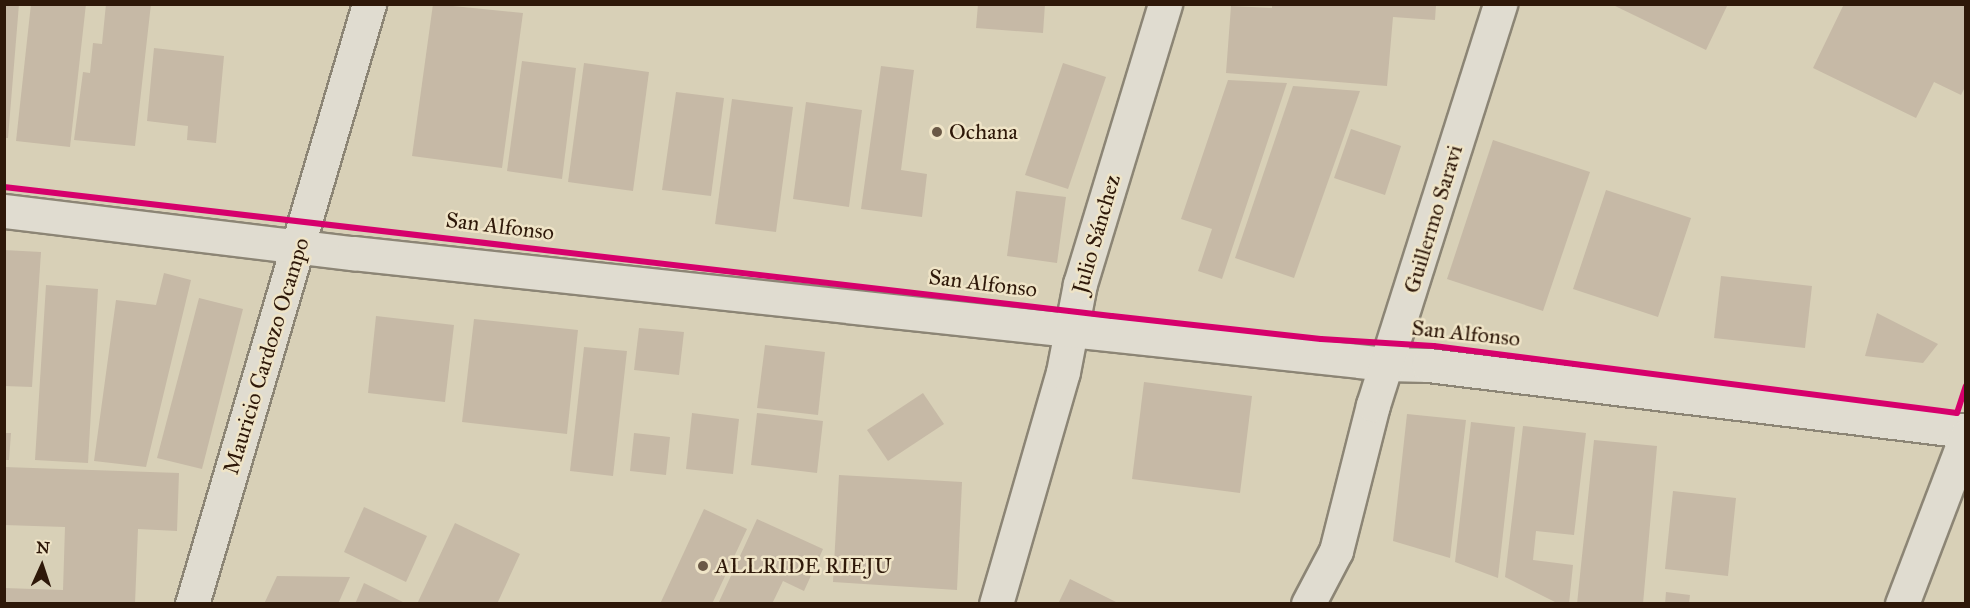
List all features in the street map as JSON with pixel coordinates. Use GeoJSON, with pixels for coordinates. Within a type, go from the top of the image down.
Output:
{"type":"FeatureCollection","features":[{"type":"Feature","properties":{"kind":"street","name":"Mauricio Cardozo Ocampo"},"geometry":{"type":"LineString","coordinates":[[192,603],[369,4]]}},
{"type":"Feature","properties":{"kind":"street","name":"Julio Sánchez"},"geometry":{"type":"LineString","coordinates":[[996,603],[1063,372],[1070,328],[1166,4]]}},
{"type":"Feature","properties":{"kind":"street","name":"Guillermo Saravi"},"geometry":{"type":"LineString","coordinates":[[1308,603],[1336,551],[1387,364],[1500,4]]}},
{"type":"Feature","properties":{"kind":"street","name":"San Alfonso"},"geometry":{"type":"LineString","coordinates":[[4,211],[1387,364],[1428,365],[1965,430]]}},
{"type":"Feature","properties":{"kind":"street"},"geometry":{"type":"LineString","coordinates":[[1902,603],[1965,436]]}},
{"type":"Feature","properties":{"kind":"building"},"geometry":{"type":"Polygon","coordinates":[[[4,4],[19,4],[8,138],[4,138],[4,4]]]}},
{"type":"Feature","properties":{"kind":"building"},"geometry":{"type":"Polygon","coordinates":[[[31,4],[86,4],[70,147],[16,141],[31,4]]]}},
{"type":"Feature","properties":{"kind":"building"},"geometry":{"type":"Polygon","coordinates":[[[106,4],[151,4],[135,146],[74,140],[83,72],[90,73],[93,43],[102,44],[106,4]]]}},
{"type":"Feature","properties":{"kind":"building"},"geometry":{"type":"Polygon","coordinates":[[[433,4],[523,13],[502,168],[412,156],[433,4]]]}},
{"type":"Feature","properties":{"kind":"building"},"geometry":{"type":"Polygon","coordinates":[[[978,4],[1045,4],[1043,33],[976,28],[978,4]]]}},
{"type":"Feature","properties":{"kind":"building"},"geometry":{"type":"Polygon","coordinates":[[[1611,4],[1728,4],[1706,50],[1611,4]]]}},
{"type":"Feature","properties":{"kind":"building"},"geometry":{"type":"Polygon","coordinates":[[[1844,4],[1966,4],[1966,85],[1961,95],[1934,82],[1916,118],[1813,68],[1844,4]]]}},
{"type":"Feature","properties":{"kind":"building"},"geometry":{"type":"Polygon","coordinates":[[[1272,5],[1436,5],[1435,20],[1393,17],[1387,86],[1226,73],[1231,6],[1272,8],[1272,5]]]}},
{"type":"Feature","properties":{"kind":"building"},"geometry":{"type":"Polygon","coordinates":[[[154,48],[224,56],[216,143],[187,140],[188,126],[147,121],[154,48]]]}},
{"type":"Feature","properties":{"kind":"building"},"geometry":{"type":"Polygon","coordinates":[[[522,61],[576,68],[562,179],[507,171],[522,61]]]}},
{"type":"Feature","properties":{"kind":"building"},"geometry":{"type":"Polygon","coordinates":[[[584,63],[649,72],[633,191],[568,182],[584,63]]]}},
{"type":"Feature","properties":{"kind":"building"},"geometry":{"type":"Polygon","coordinates":[[[1063,63],[1106,77],[1068,189],[1025,175],[1063,63]]]}},
{"type":"Feature","properties":{"kind":"building"},"geometry":{"type":"Polygon","coordinates":[[[881,66],[914,70],[901,170],[927,174],[922,217],[861,209],[881,66]]]}},
{"type":"Feature","properties":{"kind":"building"},"geometry":{"type":"Polygon","coordinates":[[[1228,80],[1287,83],[1222,279],[1198,271],[1212,229],[1181,219],[1228,80]]]}},
{"type":"Feature","properties":{"kind":"building"},"geometry":{"type":"Polygon","coordinates":[[[1293,86],[1360,91],[1294,278],[1235,258],[1293,86]]]}},
{"type":"Feature","properties":{"kind":"building"},"geometry":{"type":"Polygon","coordinates":[[[676,92],[724,98],[711,196],[662,190],[676,92]]]}},
{"type":"Feature","properties":{"kind":"building"},"geometry":{"type":"Polygon","coordinates":[[[732,99],[793,107],[776,232],[715,224],[732,99]]]}},
{"type":"Feature","properties":{"kind":"building"},"geometry":{"type":"Polygon","coordinates":[[[806,102],[862,110],[849,207],[793,199],[806,102]]]}},
{"type":"Feature","properties":{"kind":"building"},"geometry":{"type":"Polygon","coordinates":[[[1351,129],[1401,146],[1385,195],[1334,178],[1351,129]]]}},
{"type":"Feature","properties":{"kind":"building"},"geometry":{"type":"Polygon","coordinates":[[[1493,140],[1590,172],[1543,311],[1447,279],[1493,140]]]}},
{"type":"Feature","properties":{"kind":"building"},"geometry":{"type":"Polygon","coordinates":[[[1606,190],[1691,218],[1658,317],[1573,289],[1606,190]]]}},
{"type":"Feature","properties":{"kind":"building"},"geometry":{"type":"Polygon","coordinates":[[[1016,191],[1066,197],[1057,263],[1007,256],[1016,191]]]}},
{"type":"Feature","properties":{"kind":"building"},"geometry":{"type":"Polygon","coordinates":[[[4,250],[41,252],[32,387],[4,386],[4,250]]]}},
{"type":"Feature","properties":{"kind":"building"},"geometry":{"type":"Polygon","coordinates":[[[164,273],[191,280],[146,467],[94,461],[116,300],[156,305],[164,273]]]}},
{"type":"Feature","properties":{"kind":"building"},"geometry":{"type":"Polygon","coordinates":[[[1721,276],[1812,286],[1805,348],[1714,338],[1721,276]]]}},
{"type":"Feature","properties":{"kind":"building"},"geometry":{"type":"Polygon","coordinates":[[[46,285],[98,289],[88,463],[35,460],[46,285]]]}},
{"type":"Feature","properties":{"kind":"building"},"geometry":{"type":"Polygon","coordinates":[[[199,298],[243,309],[202,469],[157,458],[199,298]]]}},
{"type":"Feature","properties":{"kind":"building"},"geometry":{"type":"Polygon","coordinates":[[[1877,313],[1938,344],[1923,363],[1865,356],[1877,313]]]}},
{"type":"Feature","properties":{"kind":"building"},"geometry":{"type":"Polygon","coordinates":[[[376,316],[454,325],[445,402],[368,393],[376,316]]]}},
{"type":"Feature","properties":{"kind":"building"},"geometry":{"type":"Polygon","coordinates":[[[474,319],[578,330],[567,434],[462,422],[474,319]]]}},
{"type":"Feature","properties":{"kind":"building"},"geometry":{"type":"Polygon","coordinates":[[[639,328],[684,332],[679,375],[634,370],[639,328]]]}},
{"type":"Feature","properties":{"kind":"building"},"geometry":{"type":"Polygon","coordinates":[[[765,345],[825,352],[818,415],[757,408],[765,345]]]}},
{"type":"Feature","properties":{"kind":"building"},"geometry":{"type":"Polygon","coordinates":[[[584,347],[627,351],[613,476],[570,471],[584,347]]]}},
{"type":"Feature","properties":{"kind":"building"},"geometry":{"type":"Polygon","coordinates":[[[1144,382],[1252,396],[1240,493],[1132,479],[1144,382]]]}},
{"type":"Feature","properties":{"kind":"building"},"geometry":{"type":"Polygon","coordinates":[[[923,393],[944,424],[888,461],[867,430],[923,393]]]}},
{"type":"Feature","properties":{"kind":"building"},"geometry":{"type":"Polygon","coordinates":[[[692,413],[739,419],[733,474],[686,469],[692,413]]]}},
{"type":"Feature","properties":{"kind":"building"},"geometry":{"type":"Polygon","coordinates":[[[757,413],[823,421],[817,473],[751,465],[757,413]]]}},
{"type":"Feature","properties":{"kind":"building"},"geometry":{"type":"Polygon","coordinates":[[[1407,414],[1466,420],[1450,558],[1393,541],[1407,414]]]}},
{"type":"Feature","properties":{"kind":"building"},"geometry":{"type":"Polygon","coordinates":[[[1471,422],[1515,427],[1498,578],[1455,562],[1471,422]]]}},
{"type":"Feature","properties":{"kind":"building"},"geometry":{"type":"Polygon","coordinates":[[[1523,426],[1586,433],[1574,535],[1536,531],[1533,560],[1573,565],[1569,604],[1559,604],[1505,577],[1523,426]]]}},
{"type":"Feature","properties":{"kind":"building"},"geometry":{"type":"Polygon","coordinates":[[[4,433],[11,433],[9,460],[4,460],[4,433]]]}},
{"type":"Feature","properties":{"kind":"building"},"geometry":{"type":"Polygon","coordinates":[[[634,433],[670,437],[666,475],[630,471],[634,433]]]}},
{"type":"Feature","properties":{"kind":"building"},"geometry":{"type":"Polygon","coordinates":[[[1594,440],[1657,446],[1643,604],[1577,604],[1594,440]]]}},
{"type":"Feature","properties":{"kind":"building"},"geometry":{"type":"Polygon","coordinates":[[[4,467],[179,473],[177,531],[138,529],[135,604],[4,604],[4,588],[63,590],[65,527],[4,525],[4,467]]]}},
{"type":"Feature","properties":{"kind":"building"},"geometry":{"type":"Polygon","coordinates":[[[839,475],[962,482],[957,590],[833,582],[839,475]]]}},
{"type":"Feature","properties":{"kind":"building"},"geometry":{"type":"Polygon","coordinates":[[[1673,491],[1736,498],[1728,576],[1665,569],[1673,491]]]}},
{"type":"Feature","properties":{"kind":"building"},"geometry":{"type":"Polygon","coordinates":[[[364,507],[427,536],[406,582],[344,552],[364,507]]]}},
{"type":"Feature","properties":{"kind":"building","name":"ALLRIDE RIEJU"},"geometry":{"type":"Polygon","coordinates":[[[704,509],[747,529],[712,604],[660,604],[704,509]]]}},
{"type":"Feature","properties":{"kind":"building"},"geometry":{"type":"Polygon","coordinates":[[[757,519],[823,549],[804,591],[783,581],[772,604],[718,604],[757,519]]]}},
{"type":"Feature","properties":{"kind":"building"},"geometry":{"type":"Polygon","coordinates":[[[455,523],[520,554],[497,604],[417,604],[455,523]]]}},
{"type":"Feature","properties":{"kind":"building"},"geometry":{"type":"Polygon","coordinates":[[[277,576],[350,577],[338,604],[264,604],[277,576]]]}},
{"type":"Feature","properties":{"kind":"building"},"geometry":{"type":"Polygon","coordinates":[[[1070,579],[1120,604],[1058,604],[1070,579]]]}},
{"type":"Feature","properties":{"kind":"building"},"geometry":{"type":"Polygon","coordinates":[[[364,583],[407,604],[355,604],[364,583]]]}},
{"type":"Feature","properties":{"kind":"building"},"geometry":{"type":"Polygon","coordinates":[[[1666,592],[1690,595],[1689,604],[1665,604],[1666,592]]]}},
{"type":"Feature","properties":{"kind":"cycle path"},"geometry":{"type":"LineString","coordinates":[[4,187],[1112,316],[1321,339],[1434,346],[1957,413],[1966,386]]}},
{"type":"Feature","properties":{"kind":"place","name":"Ochana"},"geometry":{"type":"Point","coordinates":[937,132]}},
{"type":"Feature","properties":{"kind":"place","name":"ALLRIDE RIEJU"},"geometry":{"type":"Point","coordinates":[703,566]}}]}
